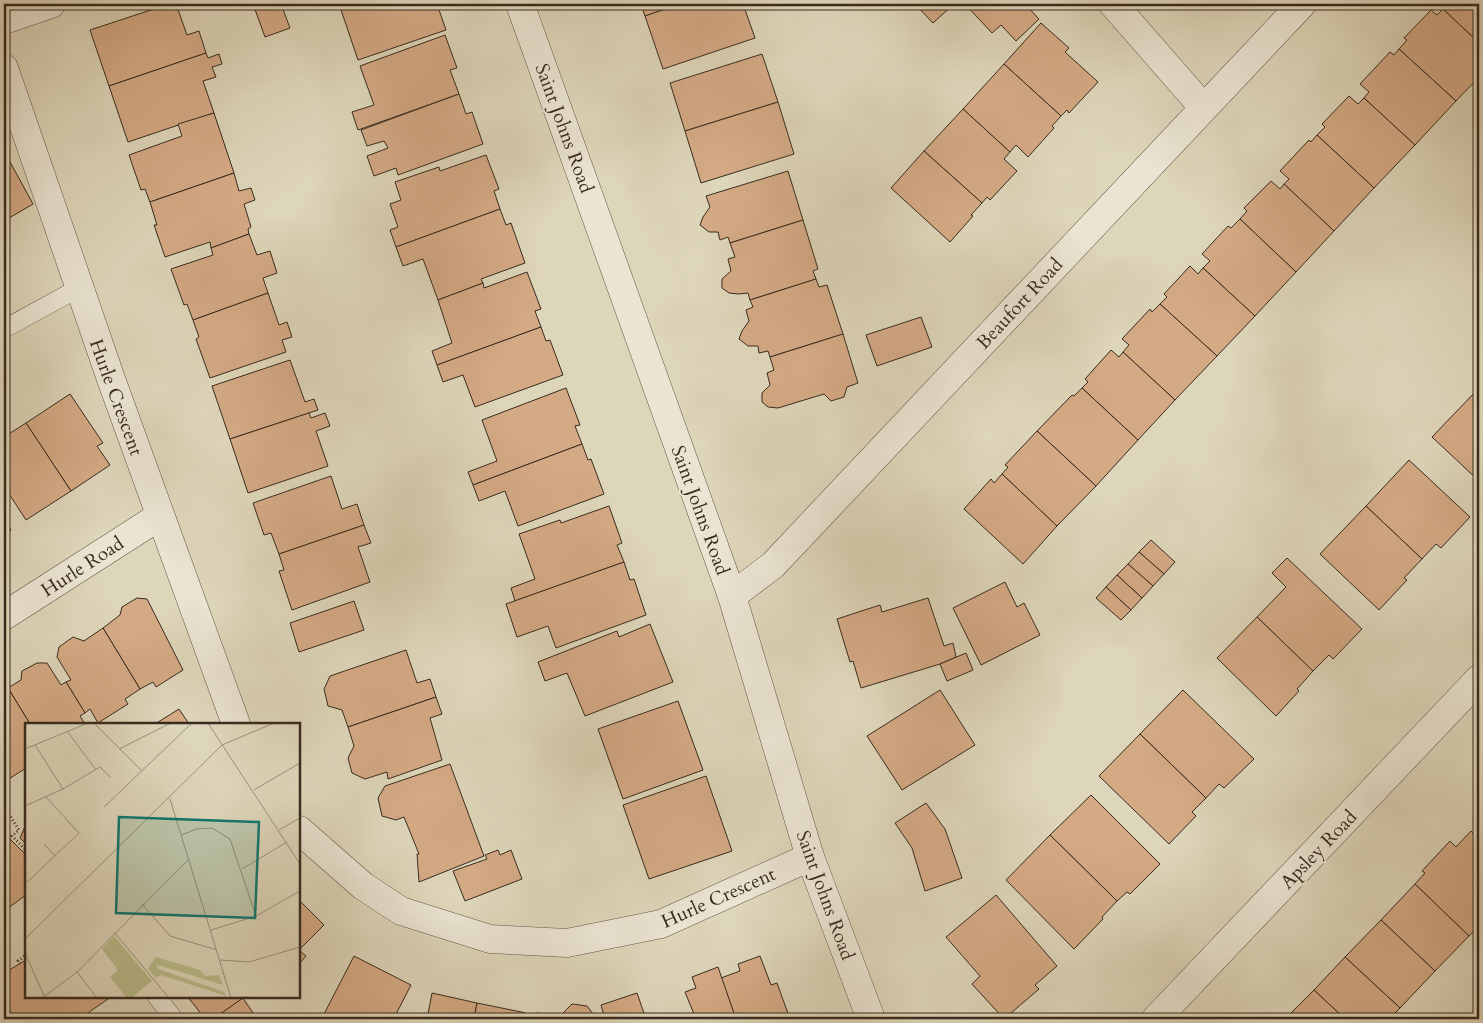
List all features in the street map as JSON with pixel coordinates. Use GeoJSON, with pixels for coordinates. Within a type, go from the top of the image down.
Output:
{"type":"FeatureCollection","features":[{"type":"Feature","properties":{"kind":"street"},"geometry":{"type":"LineString","coordinates":[[4,20],[50,4]]}},
{"type":"Feature","properties":{"kind":"street","name":"Saint Johns Road"},"geometry":{"type":"LineString","coordinates":[[520,4],[732,596],[810,857],[871,1019]]}},
{"type":"Feature","properties":{"kind":"street"},"geometry":{"type":"LineString","coordinates":[[1113,4],[1203,107]]}},
{"type":"Feature","properties":{"kind":"street","name":"Beaufort Road"},"geometry":{"type":"LineString","coordinates":[[732,596],[773,565],[1302,4]]}},
{"type":"Feature","properties":{"kind":"street","name":"Hurle Crescent"},"geometry":{"type":"LineString","coordinates":[[4,68],[79,288],[236,723]]}},
{"type":"Feature","properties":{"kind":"street","name":"Hurle Road"},"geometry":{"type":"LineString","coordinates":[[4,616],[160,516]]}},
{"type":"Feature","properties":{"kind":"street","name":"Apsley Road"},"geometry":{"type":"LineString","coordinates":[[1156,1019],[1479,679]]}},
{"type":"Feature","properties":{"kind":"street","name":"Hurle Crescent"},"geometry":{"type":"LineString","coordinates":[[300,831],[363,886],[401,912],[490,939],[567,943],[662,924],[810,857]]}},
{"type":"Feature","properties":{"kind":"lane"},"geometry":{"type":"LineString","coordinates":[[4,329],[79,288]]}},
{"type":"Feature","properties":{"kind":"lane"},"geometry":{"type":"LineString","coordinates":[[158,998],[174,1019]]}},
{"type":"Feature","properties":{"kind":"path"},"geometry":{"type":"LineString","coordinates":[[4,813],[7,811],[19,830],[12,836],[25,849]]}},
{"type":"Feature","properties":{"kind":"path"},"geometry":{"type":"LineString","coordinates":[[20,964],[18,961],[25,956]]}},
{"type":"Feature","properties":{"kind":"building"},"geometry":{"type":"Polygon","coordinates":[[[169,4],[176,4],[187,35],[199,31],[206,53],[109,86],[90,30],[169,4]]]}},
{"type":"Feature","properties":{"kind":"building"},"geometry":{"type":"Polygon","coordinates":[[[253,4],[281,4],[290,28],[265,37],[253,4]]]}},
{"type":"Feature","properties":{"kind":"building"},"geometry":{"type":"Polygon","coordinates":[[[339,4],[437,4],[446,30],[358,60],[339,4]]]}},
{"type":"Feature","properties":{"kind":"building"},"geometry":{"type":"Polygon","coordinates":[[[641,4],[680,4],[645,16],[641,4]]]}},
{"type":"Feature","properties":{"kind":"building"},"geometry":{"type":"Polygon","coordinates":[[[680,4],[743,4],[755,38],[663,69],[645,16],[680,4]]]}},
{"type":"Feature","properties":{"kind":"building"},"geometry":{"type":"Polygon","coordinates":[[[915,4],[954,4],[933,23],[915,4]]]}},
{"type":"Feature","properties":{"kind":"building"},"geometry":{"type":"Polygon","coordinates":[[[965,4],[1025,4],[1039,19],[1016,41],[1001,25],[992,33],[965,4]]]}},
{"type":"Feature","properties":{"kind":"building"},"geometry":{"type":"Polygon","coordinates":[[[1446,4],[1479,4],[1479,43],[1443,9],[1446,4]]]}},
{"type":"Feature","properties":{"kind":"building"},"geometry":{"type":"Polygon","coordinates":[[[1443,9],[1479,43],[1479,77],[1456,101],[1399,49],[1407,40],[1404,38],[1431,10],[1437,15],[1443,9]]]}},
{"type":"Feature","properties":{"kind":"building"},"geometry":{"type":"Polygon","coordinates":[[[1041,23],[1069,48],[1065,52],[1098,82],[1069,113],[1067,110],[1061,116],[1004,64],[1041,23]]]}},
{"type":"Feature","properties":{"kind":"building"},"geometry":{"type":"Polygon","coordinates":[[[445,35],[457,68],[450,70],[459,94],[358,130],[352,112],[374,105],[360,66],[445,35]]]}},
{"type":"Feature","properties":{"kind":"building"},"geometry":{"type":"Polygon","coordinates":[[[1399,49],[1456,101],[1415,145],[1364,98],[1369,92],[1360,84],[1390,52],[1394,55],[1399,49]]]}},
{"type":"Feature","properties":{"kind":"building"},"geometry":{"type":"Polygon","coordinates":[[[206,53],[208,58],[219,54],[222,64],[212,67],[216,77],[203,81],[214,113],[128,142],[109,86],[206,53]]]}},
{"type":"Feature","properties":{"kind":"building"},"geometry":{"type":"Polygon","coordinates":[[[762,54],[778,102],[685,131],[670,83],[762,54]]]}},
{"type":"Feature","properties":{"kind":"building"},"geometry":{"type":"Polygon","coordinates":[[[1004,64],[1061,116],[1052,126],[1054,128],[1028,157],[1016,145],[1010,152],[963,109],[1004,64]]]}},
{"type":"Feature","properties":{"kind":"building"},"geometry":{"type":"Polygon","coordinates":[[[459,94],[466,114],[472,112],[483,144],[398,175],[396,168],[374,176],[367,156],[388,148],[384,141],[367,146],[361,130],[459,94]]]}},
{"type":"Feature","properties":{"kind":"building"},"geometry":{"type":"Polygon","coordinates":[[[1349,96],[1358,104],[1364,98],[1415,145],[1374,188],[1317,135],[1325,127],[1322,124],[1349,96]]]}},
{"type":"Feature","properties":{"kind":"building"},"geometry":{"type":"Polygon","coordinates":[[[778,102],[794,154],[701,183],[685,131],[778,102]]]}},
{"type":"Feature","properties":{"kind":"building"},"geometry":{"type":"Polygon","coordinates":[[[963,109],[1010,152],[1004,159],[1017,171],[990,200],[987,197],[982,203],[924,151],[963,109]]]}},
{"type":"Feature","properties":{"kind":"building"},"geometry":{"type":"Polygon","coordinates":[[[214,113],[234,173],[150,202],[145,189],[141,190],[129,155],[182,136],[178,124],[214,113]]]}},
{"type":"Feature","properties":{"kind":"building"},"geometry":{"type":"Polygon","coordinates":[[[1317,135],[1374,188],[1334,231],[1284,184],[1289,179],[1280,171],[1309,140],[1311,142],[1317,135]]]}},
{"type":"Feature","properties":{"kind":"building"},"geometry":{"type":"Polygon","coordinates":[[[4,151],[33,204],[4,221],[4,151]]]}},
{"type":"Feature","properties":{"kind":"building"},"geometry":{"type":"Polygon","coordinates":[[[924,151],[982,203],[950,242],[891,188],[924,151]]]}},
{"type":"Feature","properties":{"kind":"building"},"geometry":{"type":"Polygon","coordinates":[[[486,155],[499,189],[494,191],[500,209],[396,247],[390,230],[398,227],[390,204],[401,200],[395,182],[439,167],[440,171],[486,155]]]}},
{"type":"Feature","properties":{"kind":"building"},"geometry":{"type":"Polygon","coordinates":[[[788,171],[803,220],[730,243],[728,237],[720,240],[718,232],[709,232],[700,225],[710,207],[706,196],[788,171]]]}},
{"type":"Feature","properties":{"kind":"building"},"geometry":{"type":"Polygon","coordinates":[[[234,173],[239,191],[251,188],[255,200],[244,204],[251,227],[248,229],[249,234],[211,248],[210,242],[165,257],[154,225],[157,225],[150,202],[234,173]]]}},
{"type":"Feature","properties":{"kind":"building"},"geometry":{"type":"Polygon","coordinates":[[[1271,181],[1280,189],[1284,184],[1334,231],[1296,272],[1240,219],[1247,211],[1244,208],[1271,181]]]}},
{"type":"Feature","properties":{"kind":"building"},"geometry":{"type":"Polygon","coordinates":[[[500,209],[506,225],[511,223],[525,263],[481,279],[483,283],[438,300],[423,259],[403,266],[396,247],[500,209]]]}},
{"type":"Feature","properties":{"kind":"building"},"geometry":{"type":"Polygon","coordinates":[[[1240,219],[1296,272],[1255,316],[1203,268],[1210,261],[1202,254],[1228,226],[1231,228],[1240,219]]]}},
{"type":"Feature","properties":{"kind":"building"},"geometry":{"type":"Polygon","coordinates":[[[803,220],[818,269],[813,271],[816,279],[750,300],[748,293],[729,293],[722,288],[722,279],[731,271],[728,259],[735,257],[730,243],[803,220]]]}},
{"type":"Feature","properties":{"kind":"building"},"geometry":{"type":"Polygon","coordinates":[[[249,234],[257,255],[270,251],[277,273],[263,278],[268,293],[193,320],[187,304],[184,305],[171,269],[213,255],[211,248],[249,234]]]}},
{"type":"Feature","properties":{"kind":"building"},"geometry":{"type":"Polygon","coordinates":[[[1190,266],[1198,274],[1203,268],[1255,316],[1217,356],[1160,304],[1167,297],[1164,294],[1190,266]]]}},
{"type":"Feature","properties":{"kind":"building"},"geometry":{"type":"Polygon","coordinates":[[[527,272],[541,309],[535,311],[541,327],[437,365],[432,351],[452,343],[438,300],[483,283],[484,288],[527,272]]]}},
{"type":"Feature","properties":{"kind":"building"},"geometry":{"type":"Polygon","coordinates":[[[816,279],[819,287],[827,285],[843,334],[770,357],[768,351],[759,353],[758,346],[748,346],[739,339],[749,321],[746,310],[753,307],[750,300],[816,279]]]}},
{"type":"Feature","properties":{"kind":"building"},"geometry":{"type":"Polygon","coordinates":[[[268,293],[279,325],[287,322],[292,337],[282,340],[286,352],[210,378],[196,339],[199,337],[193,320],[268,293]]]}},
{"type":"Feature","properties":{"kind":"building"},"geometry":{"type":"Polygon","coordinates":[[[1160,304],[1217,356],[1175,400],[1123,352],[1129,345],[1122,339],[1150,309],[1152,312],[1160,304]]]}},
{"type":"Feature","properties":{"kind":"building"},"geometry":{"type":"Polygon","coordinates":[[[921,317],[932,347],[877,366],[866,335],[921,317]]]}},
{"type":"Feature","properties":{"kind":"building"},"geometry":{"type":"Polygon","coordinates":[[[541,327],[546,341],[550,340],[563,375],[475,407],[463,375],[443,382],[437,365],[541,327]]]}},
{"type":"Feature","properties":{"kind":"building"},"geometry":{"type":"Polygon","coordinates":[[[843,334],[858,383],[847,387],[844,397],[831,401],[824,394],[778,408],[768,407],[762,402],[762,393],[770,385],[767,373],[774,370],[770,357],[843,334]]]}},
{"type":"Feature","properties":{"kind":"building"},"geometry":{"type":"Polygon","coordinates":[[[1111,350],[1119,357],[1123,352],[1175,400],[1138,440],[1082,388],[1088,382],[1085,379],[1111,350]]]}},
{"type":"Feature","properties":{"kind":"building"},"geometry":{"type":"Polygon","coordinates":[[[290,360],[305,402],[314,399],[318,410],[230,439],[212,386],[290,360]]]}},
{"type":"Feature","properties":{"kind":"building"},"geometry":{"type":"Polygon","coordinates":[[[566,388],[580,425],[575,426],[582,444],[473,485],[468,472],[497,461],[482,420],[566,388]]]}},
{"type":"Feature","properties":{"kind":"building"},"geometry":{"type":"Polygon","coordinates":[[[1082,388],[1138,440],[1096,486],[1037,431],[1072,395],[1074,396],[1082,388]]]}},
{"type":"Feature","properties":{"kind":"building"},"geometry":{"type":"Polygon","coordinates":[[[1479,390],[1479,481],[1432,437],[1479,390]]]}},
{"type":"Feature","properties":{"kind":"building"},"geometry":{"type":"Polygon","coordinates":[[[70,394],[103,443],[97,446],[110,465],[71,491],[26,423],[70,394]]]}},
{"type":"Feature","properties":{"kind":"building"},"geometry":{"type":"Polygon","coordinates":[[[309,413],[311,418],[325,413],[330,426],[316,431],[328,466],[248,493],[230,439],[309,413]]]}},
{"type":"Feature","properties":{"kind":"building"},"geometry":{"type":"Polygon","coordinates":[[[26,423],[71,491],[26,520],[4,486],[4,437],[26,423]]]}},
{"type":"Feature","properties":{"kind":"building"},"geometry":{"type":"Polygon","coordinates":[[[1037,431],[1096,486],[1057,526],[1002,474],[1008,467],[1005,465],[1037,431]]]}},
{"type":"Feature","properties":{"kind":"building"},"geometry":{"type":"Polygon","coordinates":[[[582,444],[588,460],[591,459],[604,494],[518,526],[505,491],[479,501],[473,485],[582,444]]]}},
{"type":"Feature","properties":{"kind":"building"},"geometry":{"type":"Polygon","coordinates":[[[1409,460],[1470,517],[1441,548],[1436,544],[1422,559],[1366,506],[1409,460]]]}},
{"type":"Feature","properties":{"kind":"building"},"geometry":{"type":"Polygon","coordinates":[[[1002,474],[1057,526],[1023,564],[964,509],[991,479],[994,483],[1002,474]]]}},
{"type":"Feature","properties":{"kind":"building"},"geometry":{"type":"Polygon","coordinates":[[[331,476],[342,509],[357,504],[364,525],[279,554],[271,533],[264,535],[253,503],[331,476]]]}},
{"type":"Feature","properties":{"kind":"building"},"geometry":{"type":"Polygon","coordinates":[[[609,506],[622,543],[617,545],[624,562],[515,601],[511,588],[535,579],[519,534],[560,520],[561,523],[609,506]]]}},
{"type":"Feature","properties":{"kind":"building"},"geometry":{"type":"Polygon","coordinates":[[[1366,506],[1422,559],[1404,578],[1407,580],[1379,610],[1320,554],[1366,506]]]}},
{"type":"Feature","properties":{"kind":"building"},"geometry":{"type":"Polygon","coordinates":[[[4,519],[11,530],[4,535],[4,519]]]}},
{"type":"Feature","properties":{"kind":"building"},"geometry":{"type":"Polygon","coordinates":[[[364,525],[371,543],[358,547],[370,582],[292,610],[279,571],[284,570],[279,554],[364,525]]]}},
{"type":"Feature","properties":{"kind":"building"},"geometry":{"type":"Polygon","coordinates":[[[1151,540],[1175,562],[1164,574],[1139,552],[1151,540]]]}},
{"type":"Feature","properties":{"kind":"building"},"geometry":{"type":"Polygon","coordinates":[[[1139,552],[1164,574],[1153,586],[1128,564],[1139,552]]]}},
{"type":"Feature","properties":{"kind":"building"},"geometry":{"type":"Polygon","coordinates":[[[1287,558],[1362,629],[1333,659],[1329,655],[1313,671],[1257,617],[1286,587],[1272,573],[1287,558]]]}},
{"type":"Feature","properties":{"kind":"building"},"geometry":{"type":"Polygon","coordinates":[[[624,562],[630,580],[634,579],[646,615],[556,648],[548,626],[517,637],[506,604],[624,562]]]}},
{"type":"Feature","properties":{"kind":"building"},"geometry":{"type":"Polygon","coordinates":[[[1128,564],[1153,586],[1142,598],[1117,575],[1128,564]]]}},
{"type":"Feature","properties":{"kind":"building"},"geometry":{"type":"Polygon","coordinates":[[[1117,575],[1142,598],[1131,610],[1106,587],[1117,575]]]}},
{"type":"Feature","properties":{"kind":"building"},"geometry":{"type":"Polygon","coordinates":[[[1005,582],[1017,607],[1024,603],[1040,635],[981,665],[953,608],[1005,582]]]}},
{"type":"Feature","properties":{"kind":"building"},"geometry":{"type":"Polygon","coordinates":[[[1106,587],[1131,610],[1121,620],[1096,598],[1106,587]]]}},
{"type":"Feature","properties":{"kind":"building"},"geometry":{"type":"Polygon","coordinates":[[[137,598],[147,599],[183,670],[156,687],[153,682],[140,689],[103,628],[120,615],[122,607],[137,598]]]}},
{"type":"Feature","properties":{"kind":"building"},"geometry":{"type":"Polygon","coordinates":[[[928,598],[944,646],[953,643],[956,657],[940,664],[861,688],[853,661],[850,662],[837,619],[880,605],[882,612],[928,598]]]}},
{"type":"Feature","properties":{"kind":"building"},"geometry":{"type":"Polygon","coordinates":[[[354,601],[364,630],[299,652],[290,623],[354,601]]]}},
{"type":"Feature","properties":{"kind":"building"},"geometry":{"type":"Polygon","coordinates":[[[1257,617],[1313,671],[1297,689],[1299,691],[1276,716],[1217,658],[1257,617]]]}},
{"type":"Feature","properties":{"kind":"building"},"geometry":{"type":"Polygon","coordinates":[[[650,624],[673,682],[585,716],[567,673],[545,681],[538,662],[617,631],[619,637],[650,624]]]}},
{"type":"Feature","properties":{"kind":"building"},"geometry":{"type":"Polygon","coordinates":[[[103,628],[140,689],[125,699],[128,704],[98,723],[90,709],[85,713],[66,682],[71,680],[57,657],[59,647],[73,637],[84,641],[103,628]]]}},
{"type":"Feature","properties":{"kind":"building"},"geometry":{"type":"Polygon","coordinates":[[[406,650],[417,683],[430,679],[436,697],[348,727],[342,710],[328,706],[324,689],[330,676],[406,650]]]}},
{"type":"Feature","properties":{"kind":"building"},"geometry":{"type":"Polygon","coordinates":[[[966,653],[973,670],[947,681],[940,664],[966,653]]]}},
{"type":"Feature","properties":{"kind":"building"},"geometry":{"type":"Polygon","coordinates":[[[37,663],[47,663],[61,685],[66,682],[85,713],[80,716],[84,723],[29,723],[8,688],[21,680],[22,671],[37,663]]]}},
{"type":"Feature","properties":{"kind":"building"},"geometry":{"type":"Polygon","coordinates":[[[8,688],[29,723],[25,723],[25,769],[4,782],[4,691],[8,688]]]}},
{"type":"Feature","properties":{"kind":"building"},"geometry":{"type":"Polygon","coordinates":[[[940,690],[975,745],[902,790],[867,736],[940,690]]]}},
{"type":"Feature","properties":{"kind":"building"},"geometry":{"type":"Polygon","coordinates":[[[1183,690],[1254,759],[1224,788],[1219,784],[1206,798],[1140,734],[1183,690]]]}},
{"type":"Feature","properties":{"kind":"building"},"geometry":{"type":"Polygon","coordinates":[[[436,697],[442,714],[430,718],[442,760],[388,779],[387,772],[365,779],[352,773],[348,758],[354,746],[348,727],[436,697]]]}},
{"type":"Feature","properties":{"kind":"building"},"geometry":{"type":"Polygon","coordinates":[[[678,701],[703,770],[623,799],[598,729],[678,701]]]}},
{"type":"Feature","properties":{"kind":"building"},"geometry":{"type":"Polygon","coordinates":[[[179,709],[188,723],[157,723],[179,709]]]}},
{"type":"Feature","properties":{"kind":"building"},"geometry":{"type":"Polygon","coordinates":[[[1140,734],[1206,798],[1192,812],[1196,816],[1169,844],[1099,776],[1140,734]]]}},
{"type":"Feature","properties":{"kind":"building"},"geometry":{"type":"Polygon","coordinates":[[[450,764],[484,856],[419,882],[417,854],[419,854],[404,817],[396,820],[382,816],[378,798],[385,786],[450,764]]]}},
{"type":"Feature","properties":{"kind":"building"},"geometry":{"type":"Polygon","coordinates":[[[706,776],[732,851],[649,879],[623,805],[706,776]]]}},
{"type":"Feature","properties":{"kind":"building"},"geometry":{"type":"Polygon","coordinates":[[[1091,795],[1160,864],[1130,894],[1127,892],[1117,901],[1050,835],[1091,795]]]}},
{"type":"Feature","properties":{"kind":"building"},"geometry":{"type":"Polygon","coordinates":[[[926,803],[945,829],[962,878],[925,891],[912,848],[895,823],[926,803]]]}},
{"type":"Feature","properties":{"kind":"building"},"geometry":{"type":"Polygon","coordinates":[[[1479,813],[1479,826],[1473,820],[1479,813]]]}},
{"type":"Feature","properties":{"kind":"building"},"geometry":{"type":"Polygon","coordinates":[[[25,826],[25,843],[20,838],[25,826]]]}},
{"type":"Feature","properties":{"kind":"building"},"geometry":{"type":"Polygon","coordinates":[[[4,828],[10,839],[25,854],[25,896],[4,911],[4,828]]]}},
{"type":"Feature","properties":{"kind":"building"},"geometry":{"type":"Polygon","coordinates":[[[1471,831],[1479,839],[1479,925],[1469,936],[1415,884],[1425,873],[1422,871],[1450,841],[1456,847],[1471,831]]]}},
{"type":"Feature","properties":{"kind":"building"},"geometry":{"type":"Polygon","coordinates":[[[1050,835],[1117,901],[1102,917],[1103,919],[1074,949],[1006,880],[1050,835]]]}},
{"type":"Feature","properties":{"kind":"building"},"geometry":{"type":"Polygon","coordinates":[[[498,850],[500,855],[511,850],[522,879],[465,901],[453,871],[487,859],[485,855],[498,850]]]}},
{"type":"Feature","properties":{"kind":"building"},"geometry":{"type":"Polygon","coordinates":[[[1415,884],[1469,936],[1435,971],[1381,920],[1415,884]]]}},
{"type":"Feature","properties":{"kind":"building"},"geometry":{"type":"Polygon","coordinates":[[[996,895],[1057,966],[1035,985],[1039,989],[1004,1019],[972,984],[980,976],[946,937],[996,895]]]}},
{"type":"Feature","properties":{"kind":"building"},"geometry":{"type":"Polygon","coordinates":[[[300,901],[324,925],[300,949],[300,901]]]}},
{"type":"Feature","properties":{"kind":"building"},"geometry":{"type":"Polygon","coordinates":[[[1381,920],[1435,971],[1400,1008],[1345,957],[1381,920]]]}},
{"type":"Feature","properties":{"kind":"building"},"geometry":{"type":"Polygon","coordinates":[[[300,951],[306,956],[300,963],[300,951]]]}},
{"type":"Feature","properties":{"kind":"building"},"geometry":{"type":"Polygon","coordinates":[[[354,956],[411,985],[395,1019],[330,1019],[323,1016],[354,956]]]}},
{"type":"Feature","properties":{"kind":"building"},"geometry":{"type":"Polygon","coordinates":[[[760,956],[771,985],[777,983],[790,1019],[736,1019],[721,978],[740,971],[738,964],[760,956]]]}},
{"type":"Feature","properties":{"kind":"building"},"geometry":{"type":"Polygon","coordinates":[[[1345,957],[1400,1008],[1389,1019],[1345,1019],[1314,990],[1345,957]]]}},
{"type":"Feature","properties":{"kind":"building"},"geometry":{"type":"Polygon","coordinates":[[[25,961],[25,998],[108,999],[79,1019],[15,1019],[4,1003],[4,973],[25,961]]]}},
{"type":"Feature","properties":{"kind":"building"},"geometry":{"type":"Polygon","coordinates":[[[718,967],[736,1019],[696,1019],[685,992],[696,988],[692,977],[718,967]]]}},
{"type":"Feature","properties":{"kind":"building"},"geometry":{"type":"Polygon","coordinates":[[[1314,990],[1345,1019],[1285,1019],[1314,990]]]}},
{"type":"Feature","properties":{"kind":"building"},"geometry":{"type":"Polygon","coordinates":[[[432,993],[477,1003],[474,1019],[427,1019],[432,993]]]}},
{"type":"Feature","properties":{"kind":"building"},"geometry":{"type":"Polygon","coordinates":[[[637,993],[646,1019],[605,1019],[601,1005],[637,993]]]}},
{"type":"Feature","properties":{"kind":"building"},"geometry":{"type":"Polygon","coordinates":[[[189,998],[244,998],[213,1019],[205,1019],[189,998]]]}},
{"type":"Feature","properties":{"kind":"building"},"geometry":{"type":"Polygon","coordinates":[[[243,998],[257,1019],[213,1019],[243,998]]]}},
{"type":"Feature","properties":{"kind":"building"},"geometry":{"type":"Polygon","coordinates":[[[4,1003],[15,1019],[4,1019],[4,1003]]]}},
{"type":"Feature","properties":{"kind":"building"},"geometry":{"type":"Polygon","coordinates":[[[477,1003],[526,1013],[525,1019],[474,1019],[477,1003]]]}},
{"type":"Feature","properties":{"kind":"building"},"geometry":{"type":"Polygon","coordinates":[[[572,1004],[587,1006],[597,1019],[535,1019],[536,1013],[561,1015],[572,1004]]]}}]}
